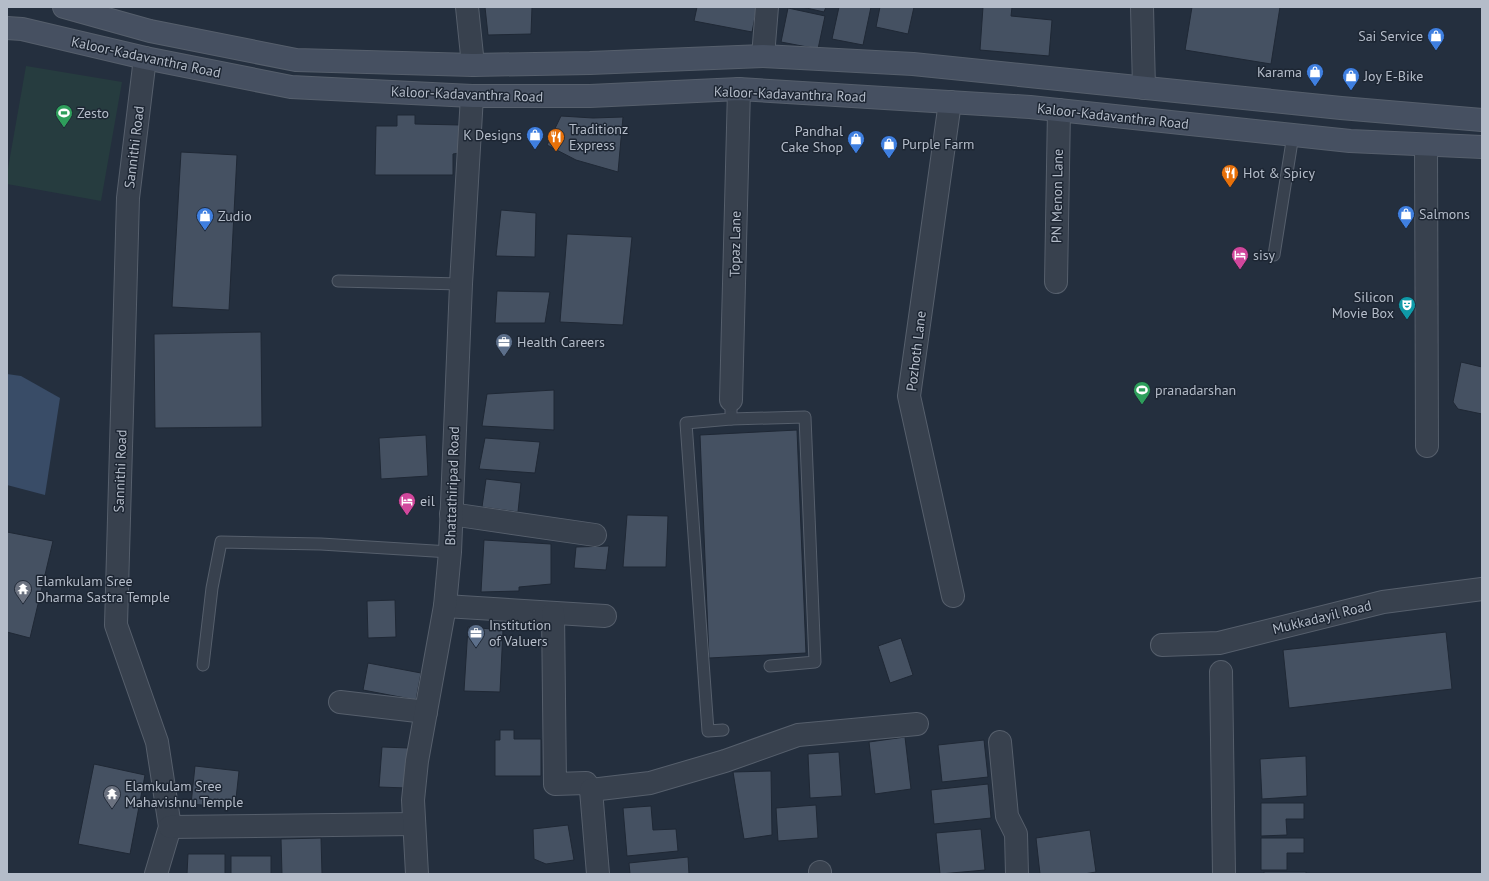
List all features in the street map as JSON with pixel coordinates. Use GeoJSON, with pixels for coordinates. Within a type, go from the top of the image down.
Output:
{"type":"FeatureCollection","features":[{"type":"Feature","properties":{"kind":"main road","name":"Kaloor-Kadavanthra Road"},"geometry":{"type":"LineString","coordinates":[[64,7],[150,31],[296,60],[473,65],[590,64],[763,56],[913,64],[1341,108],[1482,120]]}},
{"type":"Feature","properties":{"kind":"main road","name":"Kaloor-Kadavanthra Road"},"geometry":{"type":"LineString","coordinates":[[7,28],[22,29],[145,58],[291,87],[472,96],[590,96],[739,89],[1059,110],[1350,141],[1482,147]]}},
{"type":"Feature","properties":{"kind":"main road"},"geometry":{"type":"LineString","coordinates":[[472,96],[473,65]]}},
{"type":"Feature","properties":{"kind":"main road"},"geometry":{"type":"LineString","coordinates":[[1140,119],[1144,88]]}},
{"type":"Feature","properties":{"kind":"street"},"geometry":{"type":"LineString","coordinates":[[467,7],[473,65]]}},
{"type":"Feature","properties":{"kind":"street"},"geometry":{"type":"LineString","coordinates":[[763,56],[767,7]]}},
{"type":"Feature","properties":{"kind":"street"},"geometry":{"type":"LineString","coordinates":[[1142,7],[1144,88]]}},
{"type":"Feature","properties":{"kind":"street","name":"Sannithi Road"},"geometry":{"type":"LineString","coordinates":[[145,58],[128,198],[116,625],[157,742],[170,827],[156,874]]}},
{"type":"Feature","properties":{"kind":"street","name":"Topaz Lane"},"geometry":{"type":"LineString","coordinates":[[731,410],[739,89]]}},
{"type":"Feature","properties":{"kind":"street","name":"Bhattathiripad Road"},"geometry":{"type":"LineString","coordinates":[[417,874],[413,800],[417,761],[445,606],[450,552],[461,284],[472,96]]}},
{"type":"Feature","properties":{"kind":"street","name":"Pozhoth Lane"},"geometry":{"type":"LineString","coordinates":[[950,102],[909,396],[953,596]]}},
{"type":"Feature","properties":{"kind":"street","name":"PN Menon Lane"},"geometry":{"type":"LineString","coordinates":[[1056,282],[1059,110]]}},
{"type":"Feature","properties":{"kind":"street"},"geometry":{"type":"LineString","coordinates":[[1426,145],[1427,446]]}},
{"type":"Feature","properties":{"kind":"street"},"geometry":{"type":"LineString","coordinates":[[451,514],[596,535]]}},
{"type":"Feature","properties":{"kind":"street","name":"Mukkadayil Road"},"geometry":{"type":"LineString","coordinates":[[1162,645],[1219,643],[1383,602],[1482,589]]}},
{"type":"Feature","properties":{"kind":"street"},"geometry":{"type":"LineString","coordinates":[[445,606],[605,616]]}},
{"type":"Feature","properties":{"kind":"street"},"geometry":{"type":"LineString","coordinates":[[553,613],[555,784],[586,783],[591,790],[598,874]]}},
{"type":"Feature","properties":{"kind":"street"},"geometry":{"type":"LineString","coordinates":[[1221,672],[1224,874]]}},
{"type":"Feature","properties":{"kind":"street"},"geometry":{"type":"LineString","coordinates":[[340,702],[426,712]]}},
{"type":"Feature","properties":{"kind":"street"},"geometry":{"type":"LineString","coordinates":[[591,790],[650,783],[725,761],[798,735],[917,724]]}},
{"type":"Feature","properties":{"kind":"street"},"geometry":{"type":"LineString","coordinates":[[1000,742],[1007,816],[1016,834],[1017,874]]}},
{"type":"Feature","properties":{"kind":"street"},"geometry":{"type":"LineString","coordinates":[[170,827],[414,824]]}},
{"type":"Feature","properties":{"kind":"lane"},"geometry":{"type":"LineString","coordinates":[[1274,255],[1293,135]]}},
{"type":"Feature","properties":{"kind":"lane"},"geometry":{"type":"LineString","coordinates":[[338,281],[461,284]]}},
{"type":"Feature","properties":{"kind":"lane"},"geometry":{"type":"LineString","coordinates":[[724,730],[708,731],[686,423],[731,410],[805,417],[815,662],[770,666]]}},
{"type":"Feature","properties":{"kind":"lane"},"geometry":{"type":"LineString","coordinates":[[203,665],[212,588],[221,542],[322,544],[450,552]]}},
{"type":"Feature","properties":{"kind":"green space","name":"Zesto"},"geometry":{"type":"Polygon","coordinates":[[[26,66],[122,82],[101,201],[7,184],[7,174],[26,66]]]}},
{"type":"Feature","properties":{"kind":"water"},"geometry":{"type":"Polygon","coordinates":[[[7,374],[21,376],[60,398],[45,495],[7,485],[7,374]]]}},
{"type":"Feature","properties":{"kind":"building"},"geometry":{"type":"Polygon","coordinates":[[[485,7],[532,7],[531,34],[488,35],[485,7]]]}},
{"type":"Feature","properties":{"kind":"building"},"geometry":{"type":"Polygon","coordinates":[[[697,7],[757,7],[752,32],[694,21],[697,7]]]}},
{"type":"Feature","properties":{"kind":"building"},"geometry":{"type":"Polygon","coordinates":[[[802,7],[826,7],[824,12],[802,7]]]}},
{"type":"Feature","properties":{"kind":"building"},"geometry":{"type":"Polygon","coordinates":[[[839,7],[871,7],[863,45],[832,39],[839,7]]]}},
{"type":"Feature","properties":{"kind":"building"},"geometry":{"type":"Polygon","coordinates":[[[880,7],[914,7],[908,34],[876,27],[880,7]]]}},
{"type":"Feature","properties":{"kind":"building"},"geometry":{"type":"Polygon","coordinates":[[[983,7],[1012,7],[1011,16],[1052,20],[1049,56],[980,50],[983,7]]]}},
{"type":"Feature","properties":{"kind":"building"},"geometry":{"type":"Polygon","coordinates":[[[1192,7],[1280,7],[1271,64],[1185,50],[1192,7]]]}},
{"type":"Feature","properties":{"kind":"building"},"geometry":{"type":"Polygon","coordinates":[[[788,8],[825,16],[818,49],[781,42],[788,8]]]}},
{"type":"Feature","properties":{"kind":"building"},"geometry":{"type":"Polygon","coordinates":[[[397,115],[415,115],[415,124],[460,125],[459,153],[453,154],[453,175],[375,175],[376,126],[397,126],[397,115]]]}},
{"type":"Feature","properties":{"kind":"building"},"geometry":{"type":"Polygon","coordinates":[[[561,116],[593,118],[623,117],[618,172],[576,160],[547,145],[561,116]]]}},
{"type":"Feature","properties":{"kind":"building","name":"Zudio"},"geometry":{"type":"Polygon","coordinates":[[[181,152],[237,155],[229,310],[172,307],[181,152]]]}},
{"type":"Feature","properties":{"kind":"building"},"geometry":{"type":"Polygon","coordinates":[[[501,210],[536,213],[535,257],[496,256],[501,210]]]}},
{"type":"Feature","properties":{"kind":"building"},"geometry":{"type":"Polygon","coordinates":[[[567,234],[632,237],[623,325],[560,322],[567,234]]]}},
{"type":"Feature","properties":{"kind":"building"},"geometry":{"type":"Polygon","coordinates":[[[497,291],[550,292],[545,323],[495,323],[497,291]]]}},
{"type":"Feature","properties":{"kind":"building"},"geometry":{"type":"Polygon","coordinates":[[[261,332],[262,427],[155,428],[154,334],[261,332]]]}},
{"type":"Feature","properties":{"kind":"building"},"geometry":{"type":"Polygon","coordinates":[[[1461,362],[1482,367],[1482,414],[1458,409],[1453,402],[1461,362]]]}},
{"type":"Feature","properties":{"kind":"building"},"geometry":{"type":"Polygon","coordinates":[[[554,390],[554,430],[482,426],[487,394],[554,390]]]}},
{"type":"Feature","properties":{"kind":"building"},"geometry":{"type":"Polygon","coordinates":[[[797,430],[806,653],[709,658],[700,435],[797,430]]]}},
{"type":"Feature","properties":{"kind":"building"},"geometry":{"type":"Polygon","coordinates":[[[426,435],[428,476],[381,479],[379,438],[426,435]]]}},
{"type":"Feature","properties":{"kind":"building"},"geometry":{"type":"Polygon","coordinates":[[[485,438],[540,442],[535,473],[479,469],[485,438]]]}},
{"type":"Feature","properties":{"kind":"building"},"geometry":{"type":"Polygon","coordinates":[[[486,479],[521,483],[518,512],[482,507],[486,479]]]}},
{"type":"Feature","properties":{"kind":"building"},"geometry":{"type":"Polygon","coordinates":[[[627,515],[668,516],[666,567],[623,567],[627,515]]]}},
{"type":"Feature","properties":{"kind":"building","name":"Elamkulam Sree Dharma Sastra Temple"},"geometry":{"type":"Polygon","coordinates":[[[7,532],[53,541],[30,638],[7,632],[7,532]]]}},
{"type":"Feature","properties":{"kind":"building"},"geometry":{"type":"Polygon","coordinates":[[[484,540],[551,544],[551,584],[519,587],[519,591],[481,592],[484,540]]]}},
{"type":"Feature","properties":{"kind":"building"},"geometry":{"type":"Polygon","coordinates":[[[609,546],[606,570],[574,568],[576,547],[609,546]]]}},
{"type":"Feature","properties":{"kind":"building"},"geometry":{"type":"Polygon","coordinates":[[[395,600],[396,637],[368,638],[367,601],[395,600]]]}},
{"type":"Feature","properties":{"kind":"building"},"geometry":{"type":"Polygon","coordinates":[[[468,627],[503,630],[500,692],[464,691],[468,627]]]}},
{"type":"Feature","properties":{"kind":"building"},"geometry":{"type":"Polygon","coordinates":[[[1446,632],[1452,689],[1289,708],[1283,650],[1446,632]]]}},
{"type":"Feature","properties":{"kind":"building"},"geometry":{"type":"Polygon","coordinates":[[[901,638],[913,675],[890,683],[878,646],[901,638]]]}},
{"type":"Feature","properties":{"kind":"building"},"geometry":{"type":"Polygon","coordinates":[[[368,663],[421,673],[416,700],[363,690],[368,663]]]}},
{"type":"Feature","properties":{"kind":"building"},"geometry":{"type":"Polygon","coordinates":[[[500,730],[514,730],[514,739],[541,739],[541,776],[495,776],[495,740],[500,740],[500,730]]]}},
{"type":"Feature","properties":{"kind":"building"},"geometry":{"type":"Polygon","coordinates":[[[905,737],[911,789],[875,794],[869,742],[905,737]]]}},
{"type":"Feature","properties":{"kind":"building"},"geometry":{"type":"Polygon","coordinates":[[[984,740],[988,777],[942,782],[938,745],[984,740]]]}},
{"type":"Feature","properties":{"kind":"building"},"geometry":{"type":"Polygon","coordinates":[[[382,747],[409,748],[407,788],[379,787],[382,747]]]}},
{"type":"Feature","properties":{"kind":"building"},"geometry":{"type":"Polygon","coordinates":[[[839,752],[842,796],[810,798],[808,754],[839,752]]]}},
{"type":"Feature","properties":{"kind":"building"},"geometry":{"type":"Polygon","coordinates":[[[1306,756],[1307,796],[1262,799],[1260,759],[1306,756]]]}},
{"type":"Feature","properties":{"kind":"building","name":"Elamkulam Sree Mahavishnu Temple"},"geometry":{"type":"Polygon","coordinates":[[[94,764],[145,775],[130,854],[78,844],[94,764]]]}},
{"type":"Feature","properties":{"kind":"building"},"geometry":{"type":"Polygon","coordinates":[[[195,766],[239,771],[235,808],[191,804],[195,766]]]}},
{"type":"Feature","properties":{"kind":"building"},"geometry":{"type":"Polygon","coordinates":[[[771,771],[772,835],[744,839],[733,772],[771,771]]]}},
{"type":"Feature","properties":{"kind":"building"},"geometry":{"type":"Polygon","coordinates":[[[988,784],[991,818],[934,824],[931,790],[988,784]]]}},
{"type":"Feature","properties":{"kind":"building"},"geometry":{"type":"Polygon","coordinates":[[[1261,803],[1304,803],[1304,819],[1286,819],[1287,835],[1261,836],[1261,803]]]}},
{"type":"Feature","properties":{"kind":"building"},"geometry":{"type":"Polygon","coordinates":[[[816,805],[818,838],[778,841],[776,808],[816,805]]]}},
{"type":"Feature","properties":{"kind":"building"},"geometry":{"type":"Polygon","coordinates":[[[651,806],[653,830],[676,829],[678,851],[627,856],[623,808],[651,806]]]}},
{"type":"Feature","properties":{"kind":"building"},"geometry":{"type":"Polygon","coordinates":[[[568,825],[574,860],[546,864],[534,859],[533,829],[568,825]]]}},
{"type":"Feature","properties":{"kind":"building"},"geometry":{"type":"Polygon","coordinates":[[[981,829],[985,870],[940,874],[936,833],[981,829]]]}},
{"type":"Feature","properties":{"kind":"building"},"geometry":{"type":"Polygon","coordinates":[[[1090,830],[1096,872],[1084,874],[1040,874],[1036,838],[1090,830]]]}},
{"type":"Feature","properties":{"kind":"building"},"geometry":{"type":"Polygon","coordinates":[[[321,838],[322,874],[282,874],[281,839],[321,838]]]}},
{"type":"Feature","properties":{"kind":"building"},"geometry":{"type":"Polygon","coordinates":[[[1261,838],[1304,838],[1304,853],[1287,853],[1287,870],[1261,870],[1261,838]]]}},
{"type":"Feature","properties":{"kind":"building"},"geometry":{"type":"Polygon","coordinates":[[[188,854],[225,854],[225,874],[187,874],[188,854]]]}},
{"type":"Feature","properties":{"kind":"building"},"geometry":{"type":"Polygon","coordinates":[[[231,856],[271,856],[271,874],[231,874],[231,856]]]}},
{"type":"Feature","properties":{"kind":"building"},"geometry":{"type":"Polygon","coordinates":[[[688,857],[689,874],[630,874],[629,863],[688,857]]]}},
{"type":"Feature","properties":{"kind":"building"},"geometry":{"type":"Polygon","coordinates":[[[1264,872],[1306,872],[1306,874],[1264,874],[1264,872]]]}},
{"type":"Feature","properties":{"kind":"place","name":"Sai Service"},"geometry":{"type":"Point","coordinates":[1436,51]}},
{"type":"Feature","properties":{"kind":"place","name":"Karama"},"geometry":{"type":"Point","coordinates":[1315,87]}},
{"type":"Feature","properties":{"kind":"place","name":"Joy E-Bike"},"geometry":{"type":"Point","coordinates":[1351,91]}},
{"type":"Feature","properties":{"kind":"place","name":"Zesto"},"geometry":{"type":"Point","coordinates":[64,128]}},
{"type":"Feature","properties":{"kind":"place","name":"K Designs"},"geometry":{"type":"Point","coordinates":[535,150]}},
{"type":"Feature","properties":{"kind":"place","name":"Traditionz Express"},"geometry":{"type":"Point","coordinates":[556,152]}},
{"type":"Feature","properties":{"kind":"place","name":"Pandhal Cake Shop"},"geometry":{"type":"Point","coordinates":[856,154]}},
{"type":"Feature","properties":{"kind":"place","name":"Purple Farm"},"geometry":{"type":"Point","coordinates":[889,159]}},
{"type":"Feature","properties":{"kind":"place","name":"Hot & Spicy"},"geometry":{"type":"Point","coordinates":[1230,188]}},
{"type":"Feature","properties":{"kind":"place","name":"Salmons"},"geometry":{"type":"Point","coordinates":[1406,229]}},
{"type":"Feature","properties":{"kind":"place","name":"Zudio"},"geometry":{"type":"Point","coordinates":[205,231]}},
{"type":"Feature","properties":{"kind":"place","name":"sisy"},"geometry":{"type":"Point","coordinates":[1240,270]}},
{"type":"Feature","properties":{"kind":"place","name":"Silicon Movie Box"},"geometry":{"type":"Point","coordinates":[1407,320]}},
{"type":"Feature","properties":{"kind":"place","name":"Health Careers"},"geometry":{"type":"Point","coordinates":[504,357]}},
{"type":"Feature","properties":{"kind":"place","name":"pranadarshan"},"geometry":{"type":"Point","coordinates":[1142,405]}},
{"type":"Feature","properties":{"kind":"place","name":"eil"},"geometry":{"type":"Point","coordinates":[407,516]}},
{"type":"Feature","properties":{"kind":"place","name":"Elamkulam Sree Dharma Sastra Temple"},"geometry":{"type":"Point","coordinates":[23,604]}},
{"type":"Feature","properties":{"kind":"place","name":"Institution of Valuers"},"geometry":{"type":"Point","coordinates":[476,648]}},
{"type":"Feature","properties":{"kind":"place","name":"Elamkulam Sree Mahavishnu Temple"},"geometry":{"type":"Point","coordinates":[112,809]}}]}
